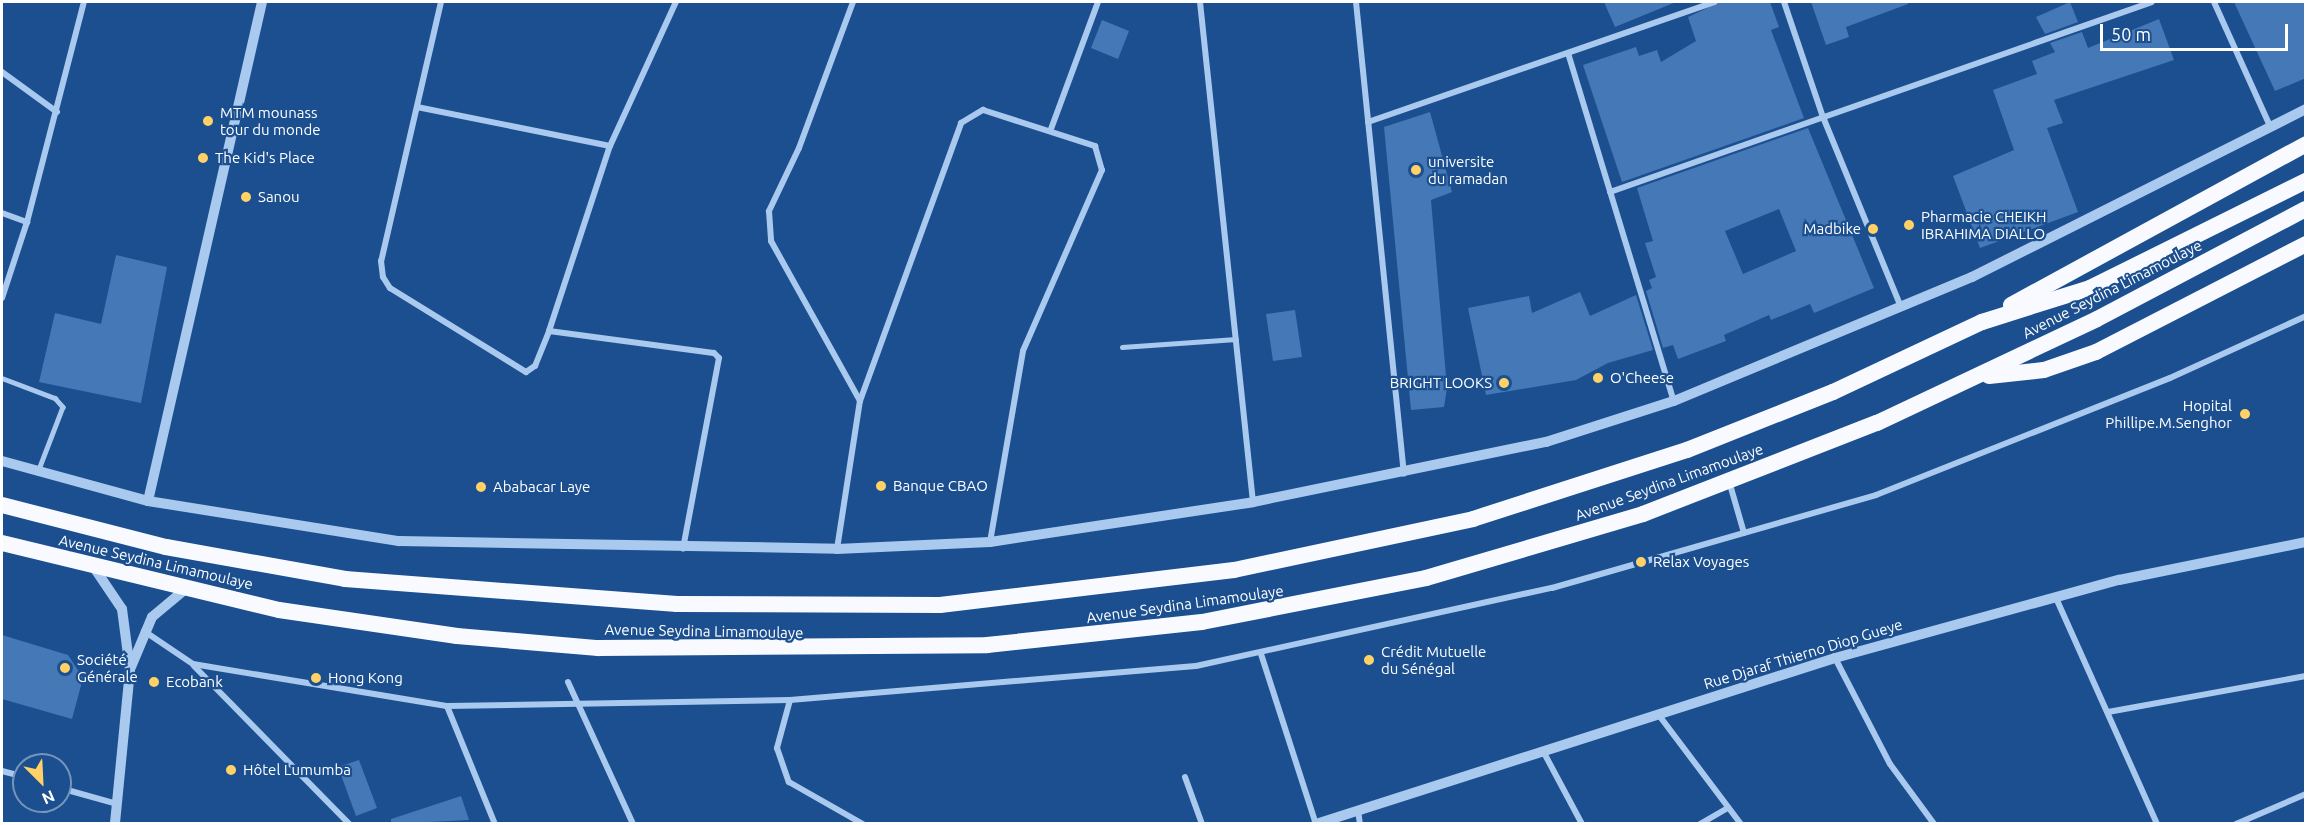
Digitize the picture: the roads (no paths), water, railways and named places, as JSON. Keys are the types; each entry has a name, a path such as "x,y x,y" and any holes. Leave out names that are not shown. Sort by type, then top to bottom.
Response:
{"highway":[{"path":"1982,322 2306,144"},
{"name":"Avenue Seydina Limamoulaye","path":"2,505 166,547 345,579 677,604 940,605 1234,570 1473,519 1687,450 1833,392 1982,322 2090,288 2306,181"},
{"name":"Avenue Seydina Limamoulaye","path":"2,543 95,568 190,585 279,610 356,623 598,648 987,645 1202,622 1309,604 1521,551 1729,482 1976,377 2306,209"},
{"path":"1976,377 2044,370 2096,352 2306,244"}],"street":[{"path":"2,298 27,222 84,2"},
{"path":"148,501 262,2"},
{"path":"441,2 381,261 383,277 390,288 520,371 535,366 549,331 610,146 676,2"},
{"path":"853,2 799,148 769,212 771,241 860,400"},
{"path":"1051,129 1098,2"},
{"path":"1200,2 1253,502"},
{"path":"1356,2 1404,474"},
{"path":"1368,122 1715,2"},
{"path":"1784,2 1824,117 1901,308"},
{"path":"1610,192 2152,2"},
{"path":"2214,2 2270,126"},
{"path":"1568,53 1674,401"},
{"path":"2,72 57,112"},
{"path":"417,107 610,146"},
{"path":"2,461 38,473 148,501 399,541 683,550 837,549 990,542 1253,502 1404,474 1546,442 1674,401 1901,308 2097,216 2306,109"},
{"path":"837,549 860,400 961,123 983,110 1051,129 1095,146 1102,170 1023,351 990,542"},
{"path":"2,213 27,222"},
{"path":"193,664 447,706 576,706 790,700 1144,673 1261,654 1551,588 1876,495 2170,378 2306,316"},
{"path":"549,331 718,356 683,550"},
{"path":"1729,482 1744,533"},
{"name":"Rue Djaraf Thierno Diop Gueye","path":"1316,824 1835,658 2056,598 2306,542"},
{"path":"95,568 122,609 130,670 115,824"},
{"path":"130,670 144,630 190,585"},
{"path":"2056,598 2157,824"},
{"path":"144,630 193,664 349,824"},
{"path":"1261,654 1316,824"},
{"path":"1835,658 1890,764 1934,824"},
{"path":"2108,712 2306,676"},
{"path":"568,682 576,706 633,824"},
{"path":"790,700 777,748 789,782 863,824"},
{"path":"447,706 495,824"},
{"path":"1658,714 1741,824"},
{"path":"1543,751 1582,824"},
{"path":"1185,777 1202,824"},
{"path":"72,791 117,804"},
{"path":"2236,824 2306,794"},
{"path":"1700,824 1728,808"},
{"path":"1358,810 1360,824"}],"lane":[{"path":"1122,346 1236,339"},
{"path":"2,378 55,398 63,407 38,473"}],"place":[{"name":"MTM mounass tour du monde","path":"208,121"},
{"name":"The Kid's Place","path":"203,158"},
{"name":"universite du ramadan","path":"1416,170"},
{"name":"Sanou","path":"246,197"},
{"name":"Pharmacie CHEIKH IBRAHIMA DIALLO","path":"1909,225"},
{"name":"Madbike","path":"1873,229"},
{"name":"O'Cheese","path":"1598,378"},
{"name":"BRIGHT LOOKS","path":"1504,383"},
{"name":"Hopital Phillipe.M.Senghor","path":"2245,414"},
{"name":"Banque CBAO","path":"881,486"},
{"name":"Ababacar Laye","path":"481,487"},
{"name":"Relax Voyages","path":"1641,562"},
{"name":"Crédit Mutuelle du Sénégal","path":"1369,660"},
{"name":"Société Générale","path":"65,668"},
{"name":"Hong Kong","path":"316,678"},
{"name":"Ecobank","path":"154,682"},
{"name":"Hôtel Lumumba","path":"231,770"}]}
